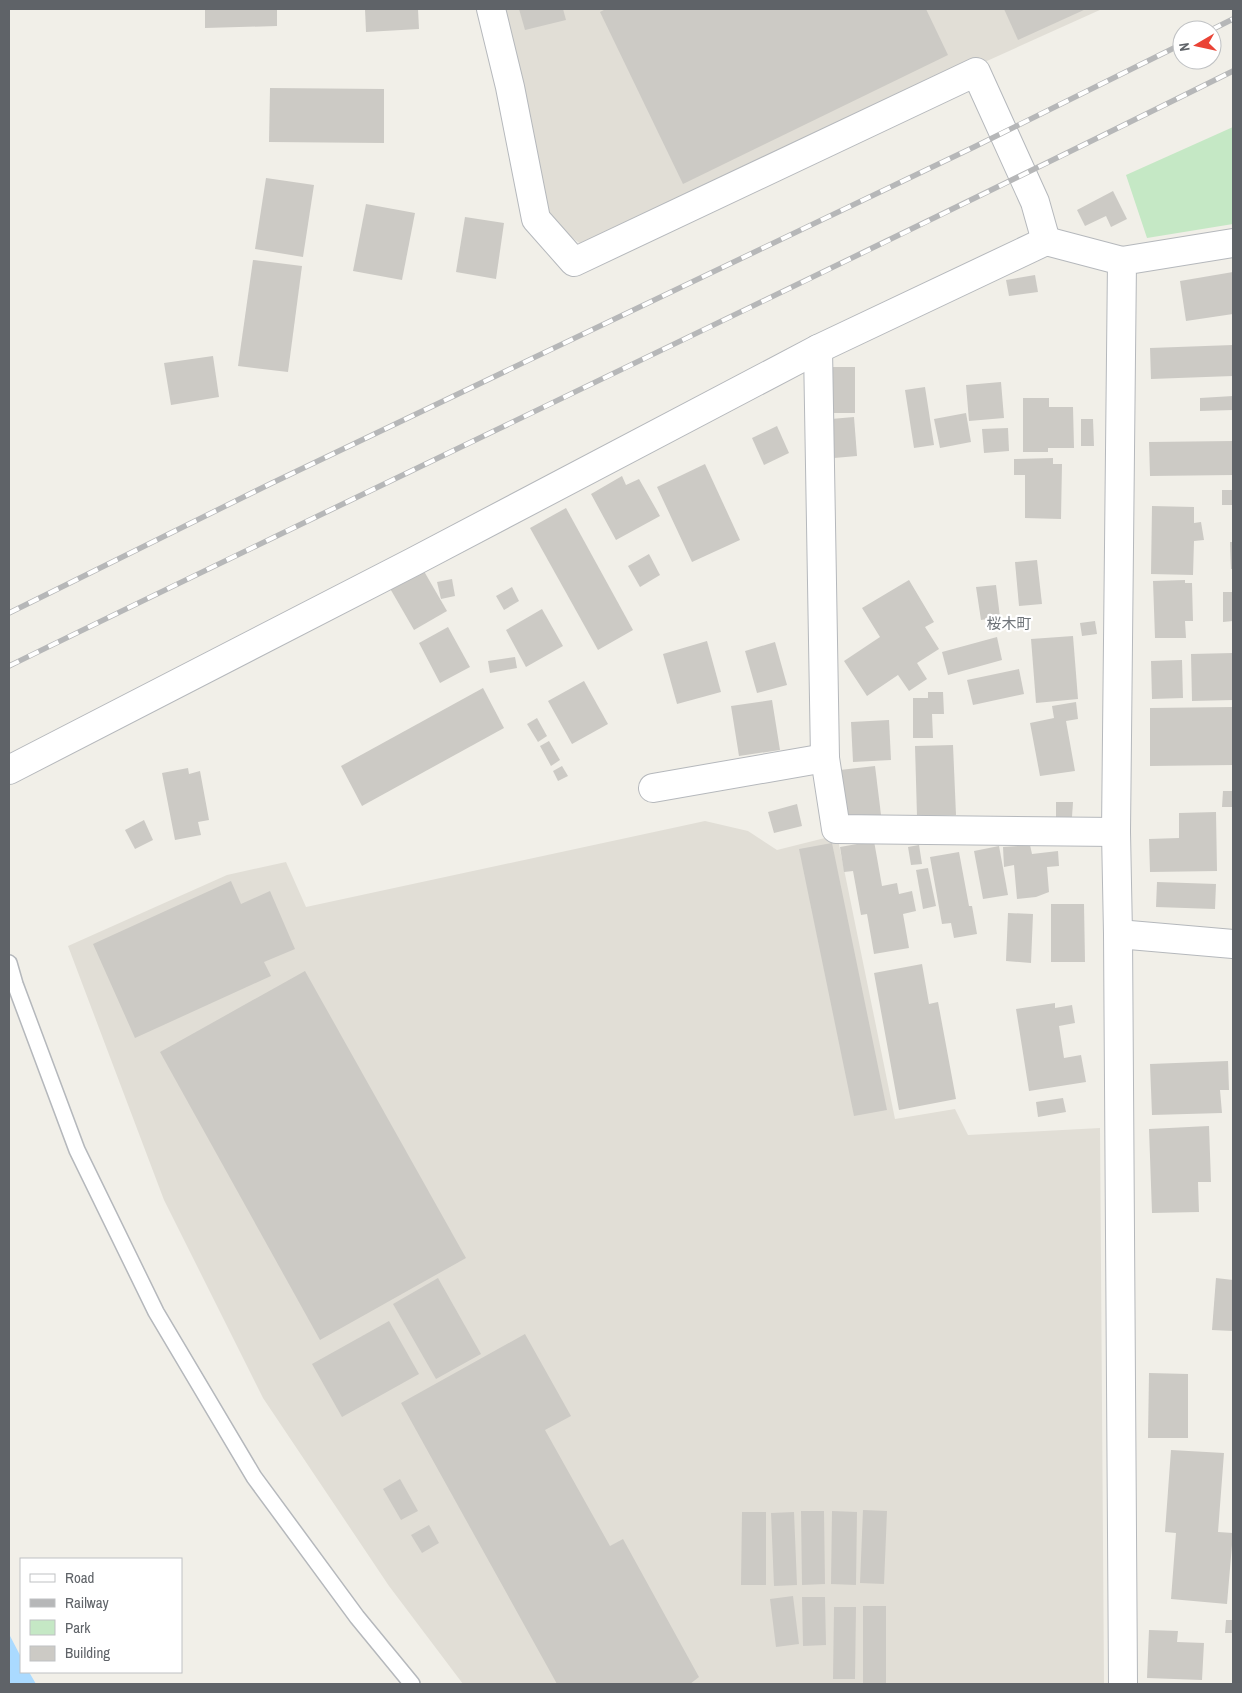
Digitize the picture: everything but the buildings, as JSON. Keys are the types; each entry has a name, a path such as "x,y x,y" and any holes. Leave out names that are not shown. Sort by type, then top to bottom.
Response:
{"street":[{"path":"491,9 510,87 536,219 574,262 976,72 1035,202 1046,241"},
{"path":"9,770 818,349 1046,241 1122,261 1233,243"},
{"path":"1122,261 1116,832 1124,1684"},
{"path":"818,349 825,758 836,828 1116,832"},
{"path":"654,788 825,758"},
{"path":"1118,934 1233,944"}],"lane":[{"path":"9,963 15,984 78,1150 156,1312 254,1476 357,1617 412,1684"}],"shaded area":[{"path":"498,9 1102,9 581,244 542,217"},
{"path":"705,821 748,831 777,850 837,835 895,1119 955,1109 968,1135 1100,1128 1104,1684 463,1684 389,1586 263,1398 164,1200 68,946 227,875 286,862 306,907"}],"green space":[{"path":"1233,127 1233,224 1147,238 1126,175"}],"water":[{"path":"9,1634 20,1655 20,1673 30,1673 36,1684 9,1684"}],"railway":[{"path":"1222,24 1233,19"},
{"path":"9,613 272,483 974,147 1172,49"},
{"path":"9,666 928,221 1233,71"}],"district":[{"name":"桜木町","path":"1009,623"}]}
